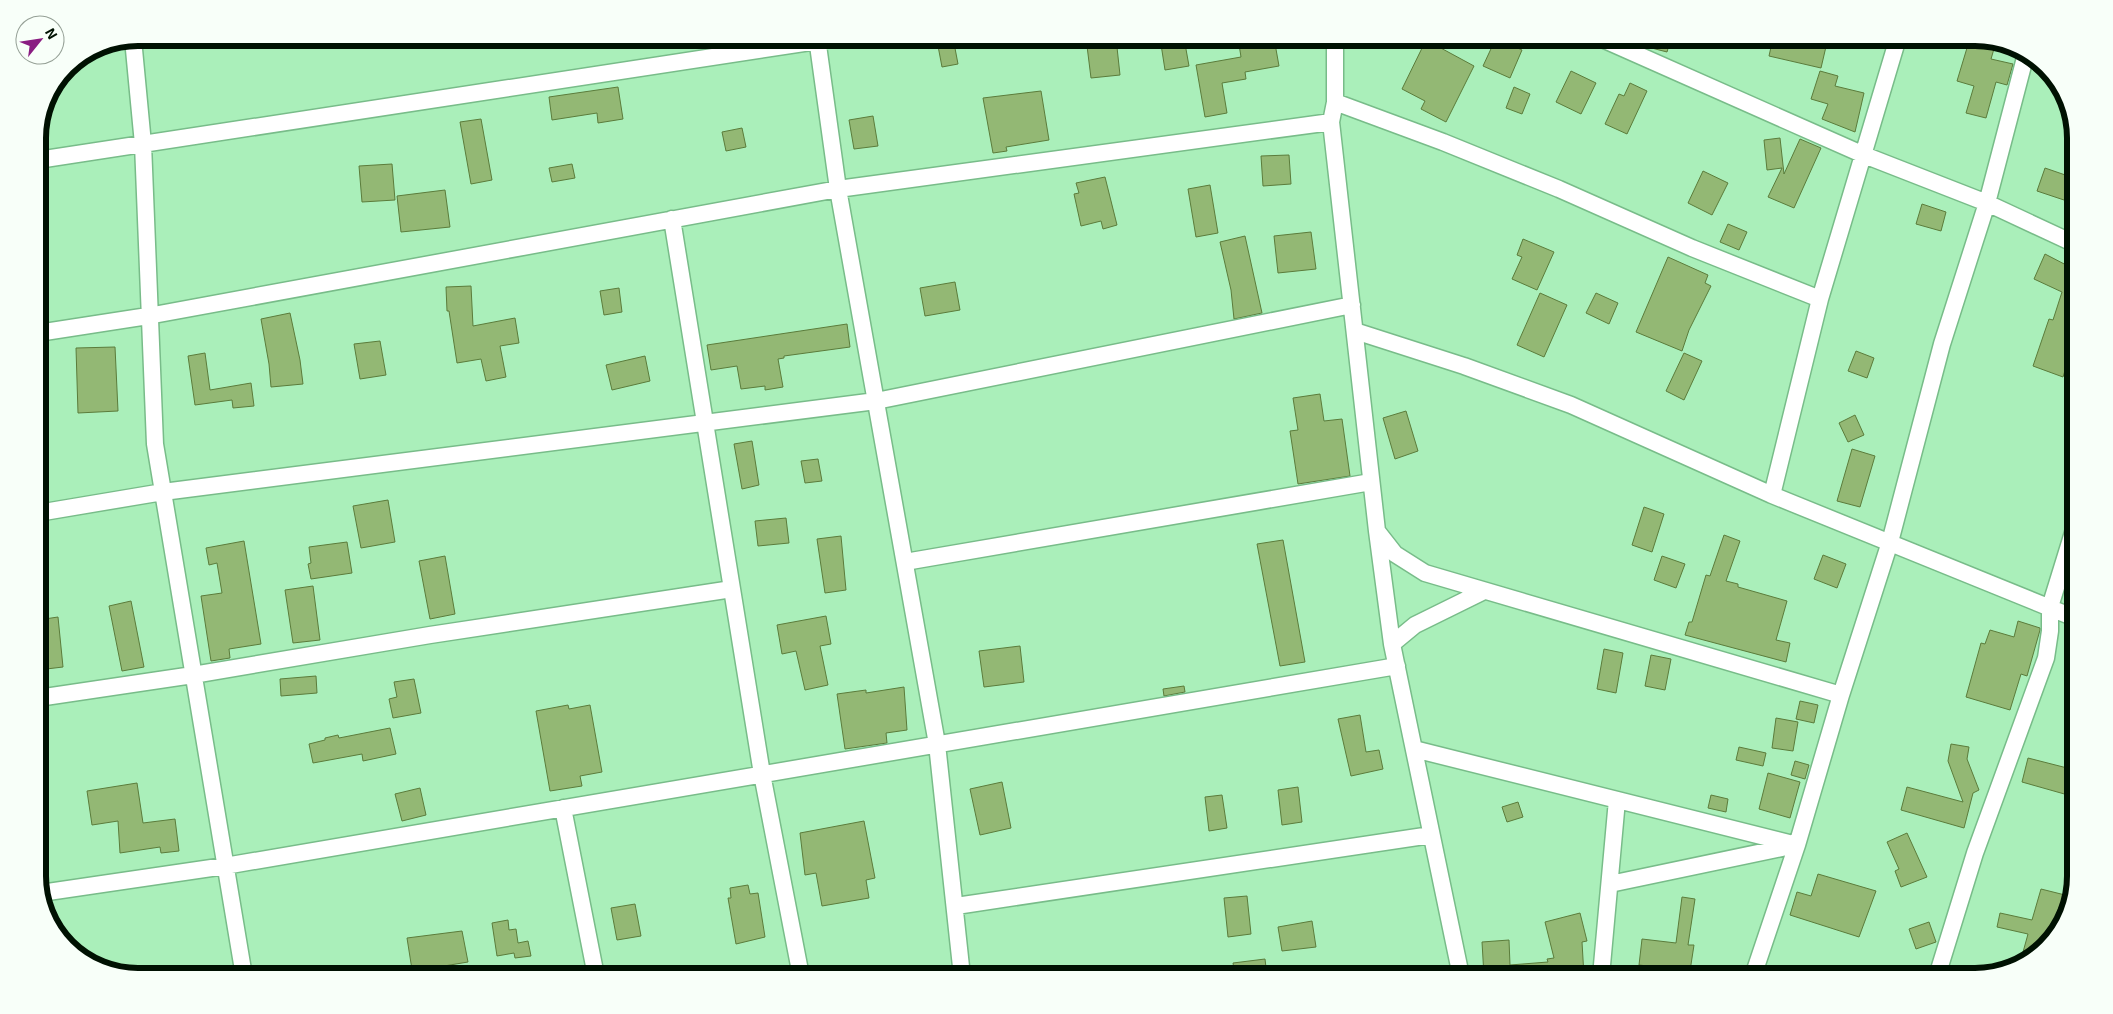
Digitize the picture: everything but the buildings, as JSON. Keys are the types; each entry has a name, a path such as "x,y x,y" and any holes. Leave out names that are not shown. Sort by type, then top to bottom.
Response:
{"street":[{"path":"134,46 143,144 148,316 155,444 243,968"},
{"path":"46,159 772,46"},
{"path":"818,46 838,189 937,744 961,968"},
{"path":"1335,46 1335,102 1331,122 1377,531 1392,644 1431,834 1456,968"},
{"path":"1618,46 1864,154 1987,202 2067,240"},
{"path":"1772,494 1820,299 1896,46"},
{"path":"1756,968 1797,845 1840,695 1890,542 1942,344 1987,202 2024,61"},
{"path":"1335,102 1452,145 1559,189 1692,248 1820,299"},
{"path":"46,332 148,316 838,189 1331,122"},
{"path":"672,220 762,774 799,968"},
{"path":"46,512 163,492 876,401 1352,305"},
{"path":"1355,331 1464,366 1571,406 1772,494 2067,614"},
{"path":"905,562 1371,482"},
{"path":"1377,531 1395,554 1425,573 1840,695"},
{"path":"1939,968 1975,852 2046,658 2050,631 2050,607 2067,552"},
{"path":"46,697 193,675 420,636 732,589"},
{"path":"1392,644 1415,626 1484,591"},
{"path":"48,892 225,866 1396,666"},
{"path":"1414,749 1797,845"},
{"path":"1602,968 1618,800"},
{"path":"562,808 591,968"},
{"path":"956,906 1431,834"},
{"path":"1610,884 1797,845"}]}
